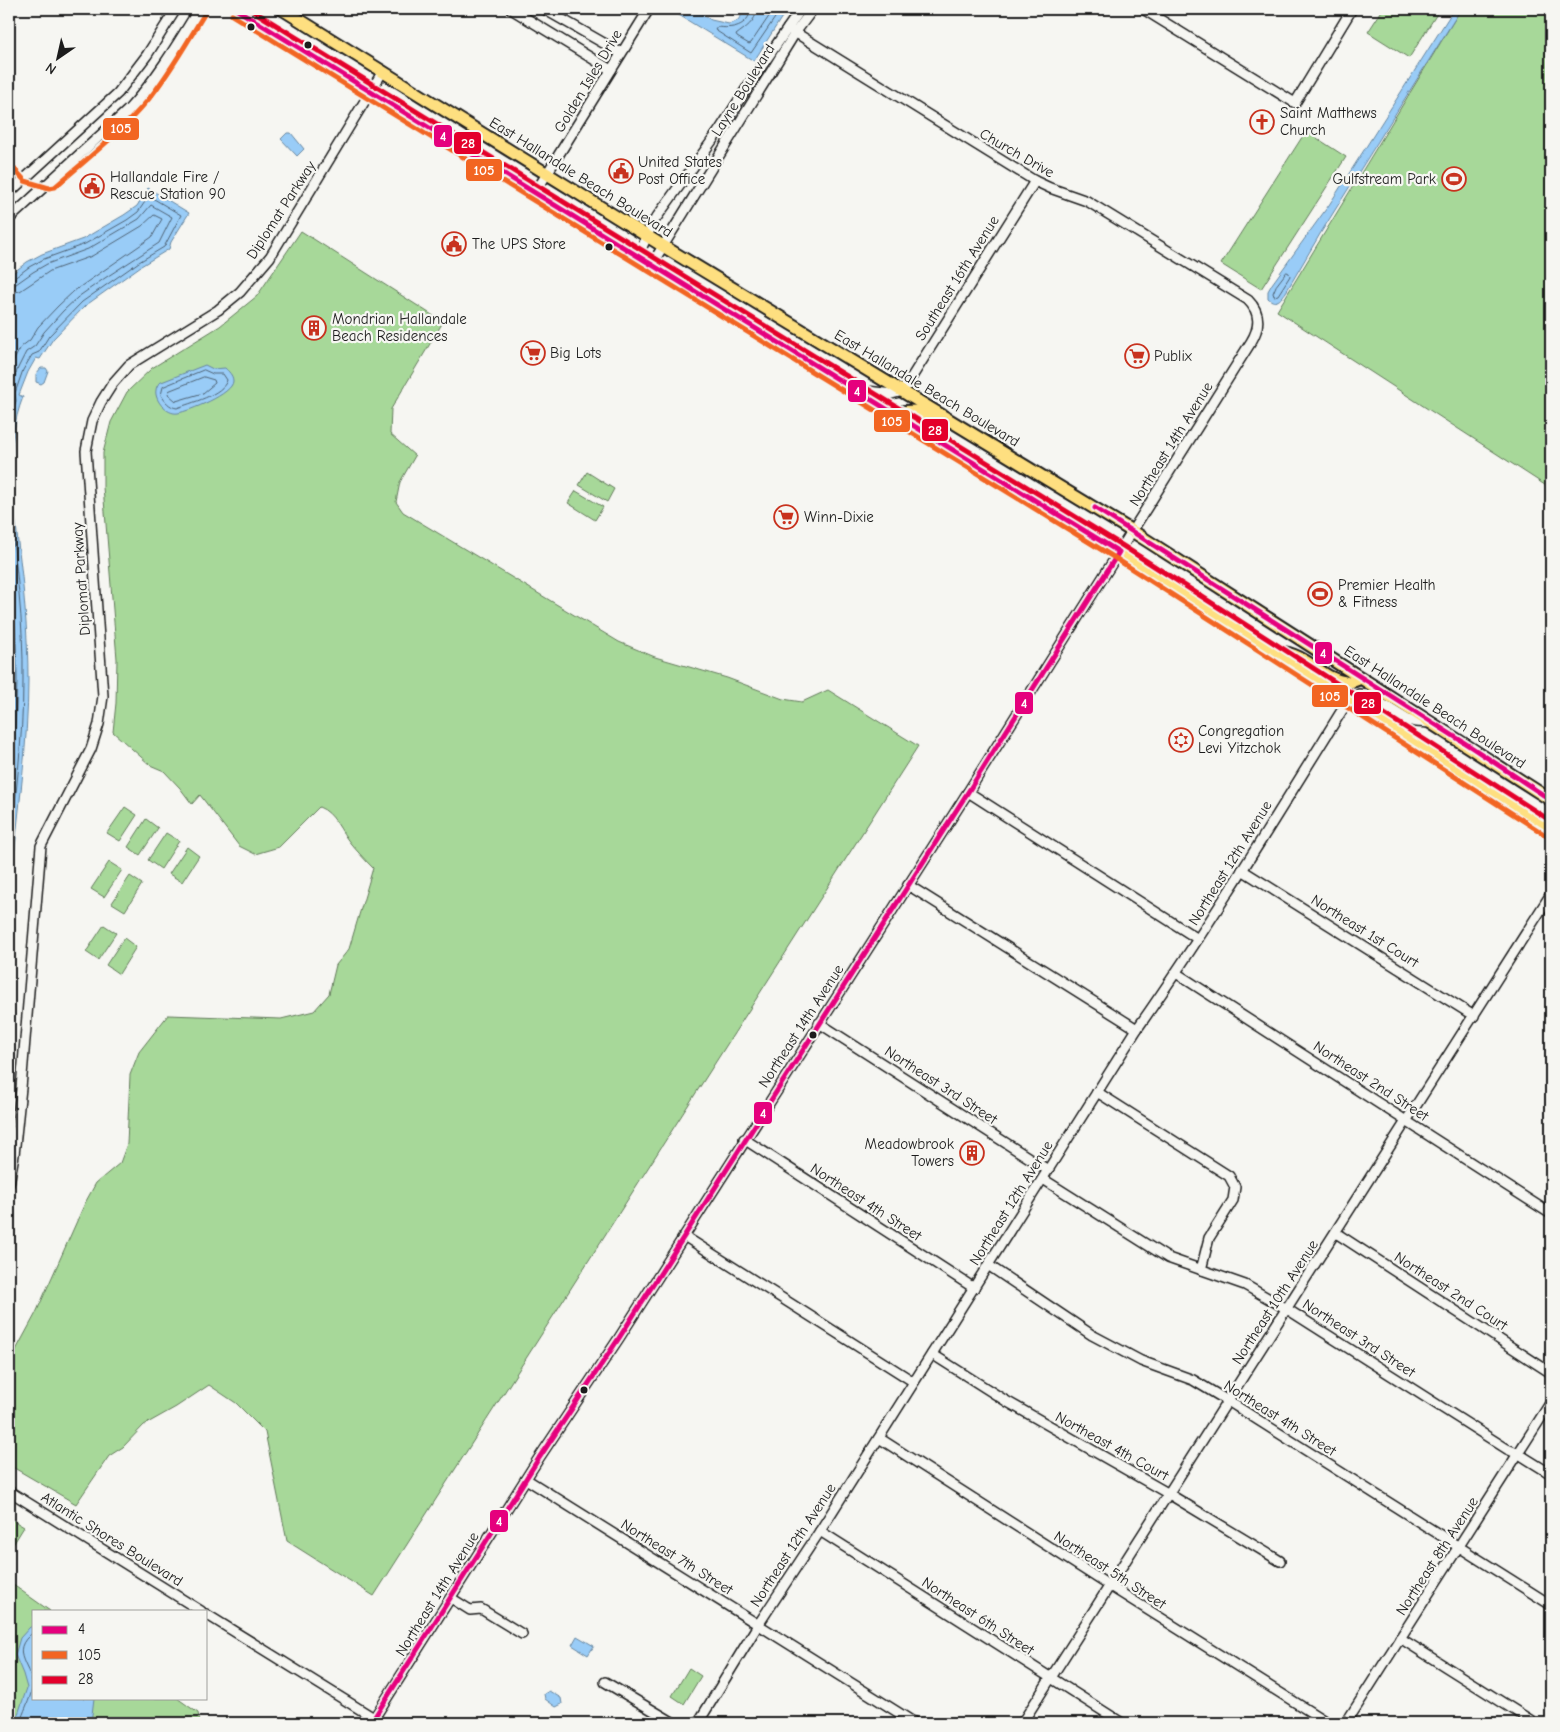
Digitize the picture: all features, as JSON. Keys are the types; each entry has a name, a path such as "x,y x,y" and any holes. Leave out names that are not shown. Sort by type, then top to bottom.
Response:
{"main road":[{"path":"236,9 1119,552 1551,830"},
{"name":"East Hallandale Beach Boulevard","path":"282,9 663,246 1132,531 1551,800"},
{"path":"892,412 916,411 950,419"},
{"path":"1275,652 1294,654 1329,676 1345,682 1361,678"}],"street":[{"path":"9,192 118,93 147,55 176,9"},
{"path":"9,219 121,117 141,96 160,72 198,9"},
{"path":"511,9 611,70"},
{"path":"544,9 621,53"},
{"name":"Golden Isles Drive","path":"535,193 649,9"},
{"name":"Layne Boulevard","path":"652,264 791,30 801,9"},
{"name":"Layne Boulevard","path":"638,256 654,222 714,139 748,86 791,30 813,9"},
{"path":"1143,9 1295,103 1352,9"},
{"name":"Church Drive","path":"791,30 1035,181 1087,201 1248,300 1257,311 1258,318 1256,334 1251,342"},
{"name":"Diplomat Parkway","path":"9,1184 21,1088 41,846 91,749 99,724 102,672 86,451 92,421 113,383 129,365 218,310 240,292 265,263 384,71"},
{"name":"Southeast 16th Avenue","path":"904,391 1035,181"},
{"name":"Northeast 14th Avenue","path":"376,1722 526,1479 968,792 1251,342"},
{"path":"855,389 881,394 904,391"},
{"path":"1349,699 1359,694 1368,695 1408,720 1435,724"},
{"name":"Northeast 12th Avenue","path":"698,1723 758,1625 820,1531 1137,1029 1198,939 1349,699"},
{"path":"968,792 1198,939"},
{"name":"Northeast 1st Court","path":"1242,870 1474,1016"},
{"path":"908,885 1137,1029"},
{"name":"Northeast 10th Avenue","path":"1022,1723 1408,1121 1551,894"},
{"name":"Northeast 2nd Street","path":"1176,973 1551,1214"},
{"name":"Northeast 3rd Street","path":"819,1023 1048,1170"},
{"path":"1097,1092 1229,1176 1235,1187 1233,1200 1209,1238 1201,1270"},
{"name":"Northeast 4th Street","path":"744,1139 974,1288"},
{"name":"Northeast 3rd Street","path":"1043,1179 1168,1258 1245,1285 1287,1308 1507,1449 1519,1454 1551,1474"},
{"name":"Northeast 2nd Court","path":"1336,1233 1551,1373"},
{"path":"684,1236 914,1382"},
{"name":"Northeast 4th Street","path":"988,1266 1092,1335 1141,1361 1193,1380 1228,1401 1551,1605"},
{"name":"Northeast 4th Court","path":"932,1354 1006,1401 1169,1494 1280,1561"},
{"name":"Northeast 8th Avenue","path":"1346,1723 1551,1402"},
{"name":"Northeast 5th Street","path":"879,1438 1328,1723"},
{"name":"Northeast 7th Street","path":"526,1479 915,1723"},
{"name":"Atlantic Shores Boulevard","path":"9,1491 199,1610"},
{"name":"Northeast 6th Street","path":"820,1531 1122,1723"},
{"path":"451,1598 470,1610 481,1610 522,1634"},
{"path":"208,1615 376,1722"},
{"path":"1400,1638 1535,1723"},
{"path":"605,1682 674,1723"}],"green space":[{"path":"1383,9 1440,9 1409,58 1368,32"},
{"name":"Gulfstream Park","path":"1461,9 1551,9 1551,489 1277,311"},
{"path":"1306,131 1346,157 1261,289 1221,264"},
{"path":"301,231 443,322 391,409 390,434 415,456 400,482 396,502 403,512 619,642 655,657 727,678 783,699 802,702 828,690 918,746 374,1596 287,1541 265,1432 236,1403 209,1385 144,1425 123,1447 109,1456 76,1504 9,1465 9,1363 36,1313 85,1203 96,1183 120,1163 127,1144 130,1075 139,1052 168,1015 281,1019 314,1011 329,994 336,965 349,949 373,868 351,844 329,813 319,807 279,847 255,854 239,846 200,795 192,804 164,771 150,765 113,732 117,659 103,487 103,453 111,422 127,392 152,368 220,326 257,296"},
{"path":"587,472 614,489 607,502 579,485"},
{"path":"576,491 603,507 595,520 568,503"},
{"path":"125,807 137,815 120,841 107,833"},
{"path":"146,819 158,828 140,855 128,847"},
{"path":"166,833 179,841 161,869 148,860"},
{"path":"187,847 199,856 182,882 169,874"},
{"path":"109,862 122,870 104,897 91,889"},
{"path":"130,876 142,884 125,911 112,903"},
{"path":"104,925 116,933 98,960 86,952"},
{"path":"124,938 136,947 119,974 106,965"},
{"path":"9,1518 24,1527 9,1551"},
{"path":"9,1582 49,1610 32,1610 32,1700 180,1700 198,1713 200,1723 9,1723"},
{"path":"689,1668 701,1676 684,1704 672,1696"}],"water":[{"path":"669,9 694,9 711,20 729,24 737,21 747,9 787,9 754,61"},
{"path":"1454,9 1461,9 1320,234 1286,292 1278,301 1271,300 1268,298 1268,291 1272,284 1329,205"},
{"path":"287,133 291,133 304,149 297,156 281,139"},
{"path":"148,188 189,213 171,242 169,249 141,266 85,306 53,339 40,359 36,358 19,395 23,397 13,433 12,470 25,612 28,705 9,895 9,276 27,262 42,254 83,239 124,215 137,206"},
{"path":"205,365 213,369 225,368 232,377 231,386 210,401 184,412 170,412 162,406 156,394 156,388 159,383"},
{"path":"41,368 46,368 48,371 44,382 41,384 36,382 36,374"},
{"path":"32,1627 32,1700 94,1700 91,1723 15,1723 27,1688 15,1655 20,1638"},
{"path":"577,1636 594,1646 588,1655 572,1645"},
{"path":"549,1691 561,1698 562,1704 556,1707 545,1699 544,1694"}],"transit line":[{"name":"4","path":"236,9 1119,552 968,792 374,1718 382,1723"},
{"name":"28","path":"250,9 1123,546 1551,821"},
{"name":"105","path":"9,163 25,181 49,188 55,187 138,112 171,68 205,13"},
{"name":"105","path":"232,15 1115,558 1547,836"},
{"name":"4","path":"1095,508 1551,800"}],"place":[{"name":"Saint Matthews Church","path":"1262,122"},
{"name":"United States Post Office","path":"621,171"},
{"name":"Gulfstream Park","path":"1454,179"},
{"name":"Hallandale Fire / Rescue Station 90","path":"92,186"},
{"name":"The UPS Store","path":"454,244"},
{"name":"Mondrian Hallandale Beach Residences","path":"314,328"},
{"name":"Big Lots","path":"533,353"},
{"name":"Publix","path":"1137,356"},
{"name":"Winn-Dixie","path":"786,517"},
{"name":"Premier Health & Fitness","path":"1320,594"},
{"name":"Congregation Levi Yitzchok","path":"1181,740"},
{"name":"Meadowbrook Towers","path":"972,1153"}]}
